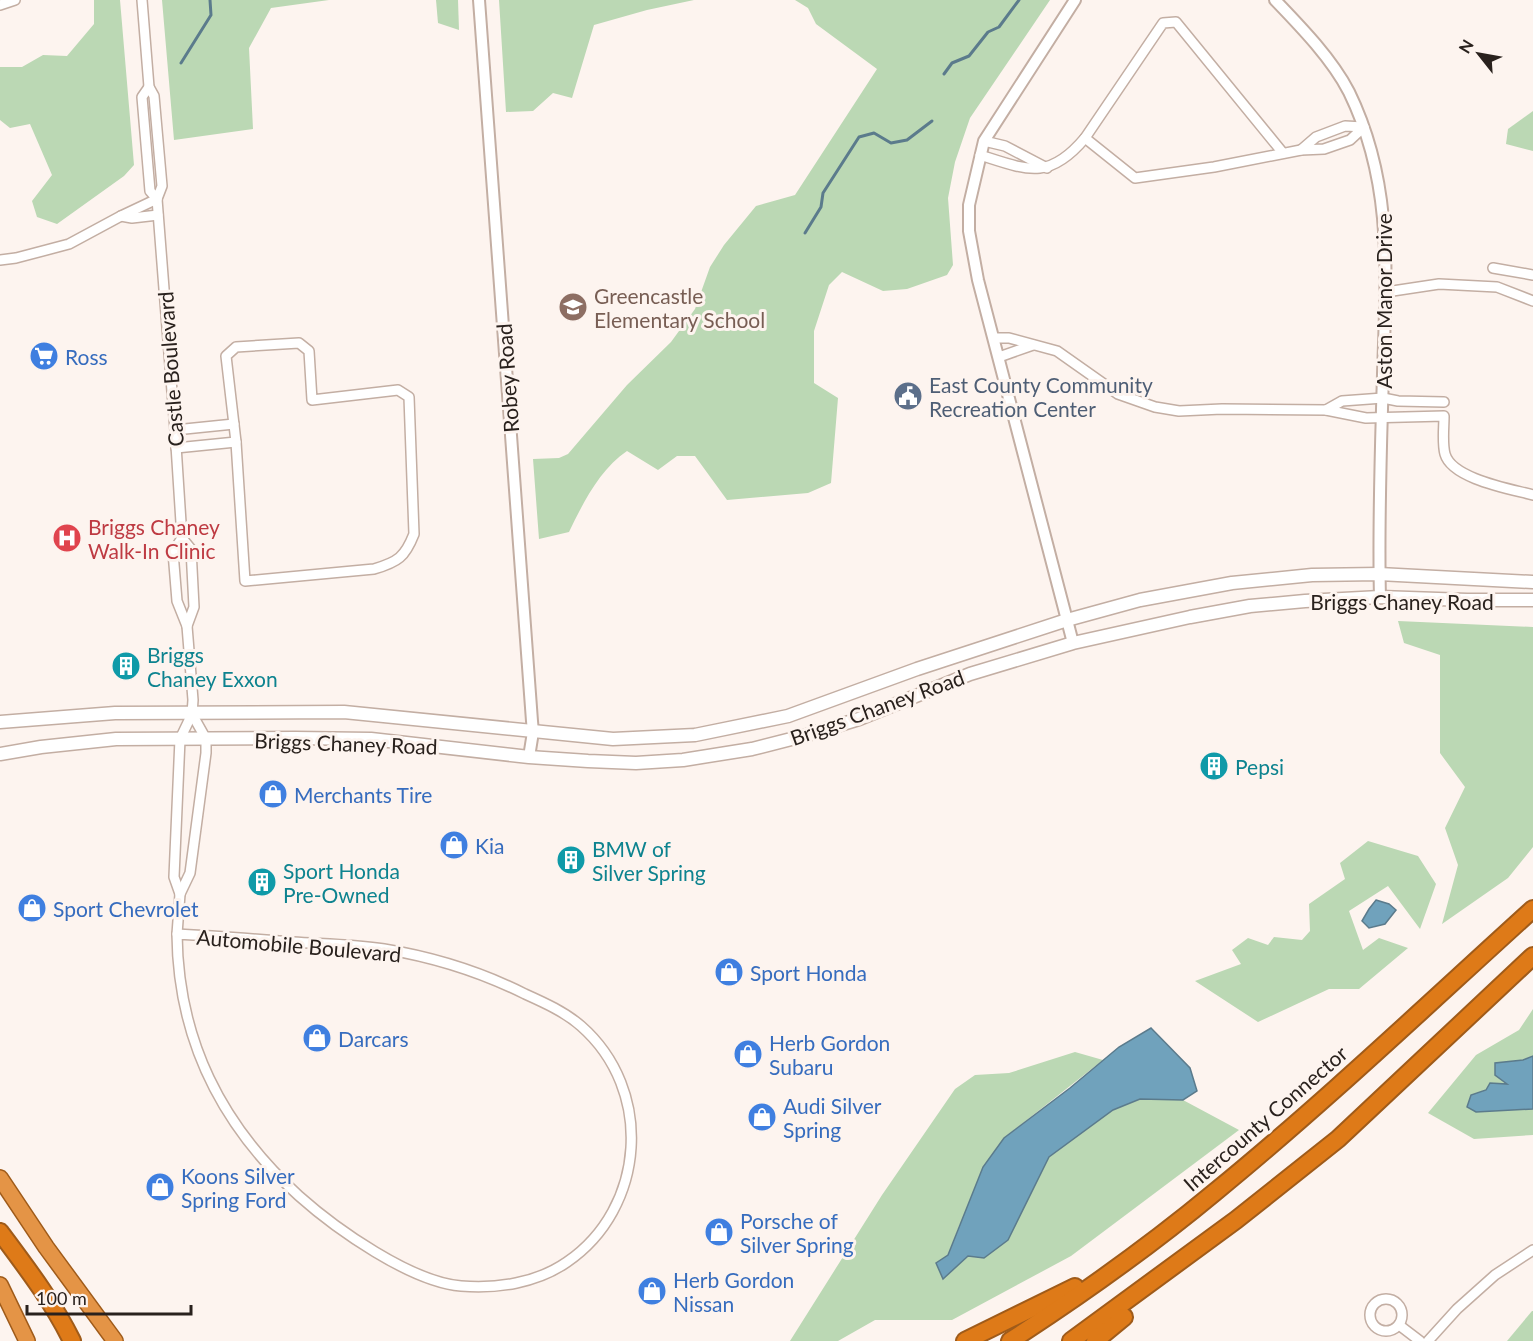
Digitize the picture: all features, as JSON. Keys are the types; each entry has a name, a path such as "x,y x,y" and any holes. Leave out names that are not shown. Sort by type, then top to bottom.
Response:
{"highway":[{"name":"Intercounty Connector","path":"1010,1341 1114,1270 1215,1193 1311,1110 1533,909"},
{"path":"1095,1341 1236,1220 1338,1139 1533,956"},
{"path":"0,1178 46,1247 115,1341"},
{"path":"1071,1341 1236,1220"},
{"path":"0,1232 38,1283 72,1341"},
{"path":"965,1341 1114,1270"},
{"path":"0,1285 27,1341"},
{"path":"63,1323 80,1341"}],"main road":[{"name":"Briggs Chaney Road","path":"0,722 115,713 344,712 614,739 694,735 788,716 917,669 1067,620 1140,600 1232,583 1312,575 1379,574 1533,582"},
{"name":"Briggs Chaney Road","path":"0,754 116,739 371,739 529,757 636,763 683,759 752,749 807,735 859,719 969,674 1073,643 1150,624 1250,606 1380,597 1533,600"}],"street":[{"path":"0,5 15,0"},
{"name":"Castle Boulevard","path":"142,0 149,87 154,96 162,186 157,199 182,538 191,549 194,607 187,626"},
{"name":"Robey Road","path":"479,0 533,732 529,757"},
{"path":"1073,643 978,280 969,231 969,205 984,141 1075,0"},
{"name":"Aston Manor Drive","path":"1275,0 1313,40 1348,90 1364,127 1382,196 1386,292 1380,597"},
{"path":"980,156 1024,168 1047,168 1059,163 1085,138 1163,23 1176,22 1283,153"},
{"path":"1301,150 1316,137 1345,126 1364,127"},
{"path":"1085,138 1135,178 1214,167 1301,150 1324,149 1350,140 1364,127"},
{"path":"984,141 1005,146 1047,168"},
{"path":"0,260 69,244 157,199"},
{"path":"121,216 132,218 158,214"},
{"path":"1493,268 1533,275"},
{"path":"1386,292 1439,284 1497,287 1533,301"},
{"path":"994,338 1009,338 1057,351 1118,394 1155,407 1179,411 1326,410 1366,418 1444,416 1445,455 1454,468 1467,476 1533,495"},
{"path":"299,343 309,351 312,400 398,390 409,397 414,534 407,551 394,563 374,569 245,581 236,442 226,356 236,347 299,343"},
{"path":"999,357 1033,345"},
{"path":"1326,410 1342,401 1383,398 1398,401 1444,402"},
{"path":"175,430 234,424"},
{"path":"176,448 236,442"},
{"name":"Castle Boulevard","path":"182,538 173,552 177,601 187,626 192,714"},
{"path":"192,714 206,739"},
{"name":"Automobile Boulevard","path":"180,894 174,877 180,739 192,714"},
{"name":"Automobile Boulevard","path":"177,934 382,949 444,962 495,979 556,1009 580,1026 611,1061 632,1120 630,1169 621,1197 608,1219 585,1247 564,1265 540,1276 506,1286 459,1286 401,1267 358,1241 309,1205 258,1155 226,1112 202,1063 184,1006 177,934 180,894 190,873 206,758 206,739"},
{"path":"1428,1341 1457,1309 1495,1275 1533,1250"},
{"path":"1399,1325 1420,1341"}],"green space":[{"path":"94,0 120,0 134,165 124,176 57,224 37,217 32,201 52,175 30,124 10,128 0,120 0,67 22,67 43,55 67,56 94,24"},
{"path":"162,0 329,0 271,8 249,48 253,129 174,140"},
{"path":"436,0 458,0 459,30 438,23"},
{"path":"499,0 694,0 594,25 572,98 553,93 533,111 506,112"},
{"path":"795,0 1050,0 970,118 955,162 948,198 953,265 947,275 907,289 883,291 842,272 829,285 814,331 814,383 838,398 831,483 808,493 727,500 695,456 677,456 658,470 627,451 617,458 600,477 586,498 569,532 539,539 533,459 559,458 568,454 627,385 671,342 695,309 710,267 724,245 756,206 795,195 877,69 816,24 808,8"},
{"path":"1533,111 1533,151 1506,144 1508,129"},
{"path":"1398,621 1533,627 1533,847 1508,878 1442,924 1458,865 1445,828 1465,787 1440,753 1440,655 1404,643"},
{"path":"1368,841 1418,856 1436,884 1420,929 1388,886 1349,911 1363,950 1379,938 1408,948 1359,989 1329,989 1258,1022 1195,981 1241,964 1232,950 1248,938 1268,945 1274,937 1302,940 1310,931 1309,904 1345,879 1340,863"},
{"path":"1533,1009 1533,1056 1523,1060 1495,1064 1509,1084 1476,1112 1533,1109 1533,1135 1474,1139 1428,1113 1476,1055 1519,1030"},
{"path":"1075,1052 1103,1060 1004,1138 959,1226 948,1255 968,1256 1008,1240 1049,1157 1113,1110 1140,1099 1183,1100 1239,1130 1071,1256 952,1320 875,1320 838,1341 790,1341 882,1195 955,1089 975,1075 1009,1073"},
{"path":"1532,1311 1533,1341 1507,1341"}],"water":[{"path":"1376,900 1389,904 1396,910 1385,924 1369,928 1362,921"},
{"path":"1151,1028 1190,1068 1197,1091 1183,1100 1140,1099 1113,1110 1049,1157 1008,1240 984,1258 968,1256 943,1279 936,1263 948,1255 983,1167 1004,1138 1119,1047"},
{"path":"1533,1056 1533,1109 1476,1112 1467,1107 1471,1095 1486,1090 1490,1083 1507,1084 1495,1075 1495,1063 1523,1060"}],"waterway":[{"path":"181,63 211,15 210,0"},
{"path":"944,74 952,63 969,56 988,32 999,27 1019,0"},
{"path":"805,233 821,207 823,193 859,137 874,133 891,143 907,140 932,121"}],"place":[{"name":"Greencastle Elementary School","path":"573,307"},
{"name":"Ross","path":"44,356"},
{"name":"East County Community Recreation Center","path":"908,396"},
{"name":"Briggs Chaney Walk-In Clinic","path":"67,538"},
{"name":"Briggs Chaney Exxon","path":"126,666"},
{"name":"Pepsi","path":"1214,766"},
{"name":"Merchants Tire","path":"273,794"},
{"name":"Kia","path":"454,845"},
{"name":"BMW of Silver Spring","path":"571,860"},
{"name":"Sport Honda Pre-Owned","path":"262,882"},
{"name":"Sport Chevrolet","path":"32,908"},
{"name":"Sport Honda","path":"729,972"},
{"name":"Darcars","path":"317,1038"},
{"name":"Herb Gordon Subaru","path":"748,1054"},
{"name":"Audi Silver Spring","path":"762,1117"},
{"name":"Koons Silver Spring Ford","path":"160,1187"},
{"name":"Porsche of Silver Spring","path":"719,1232"},
{"name":"Herb Gordon Nissan","path":"652,1291"}]}
